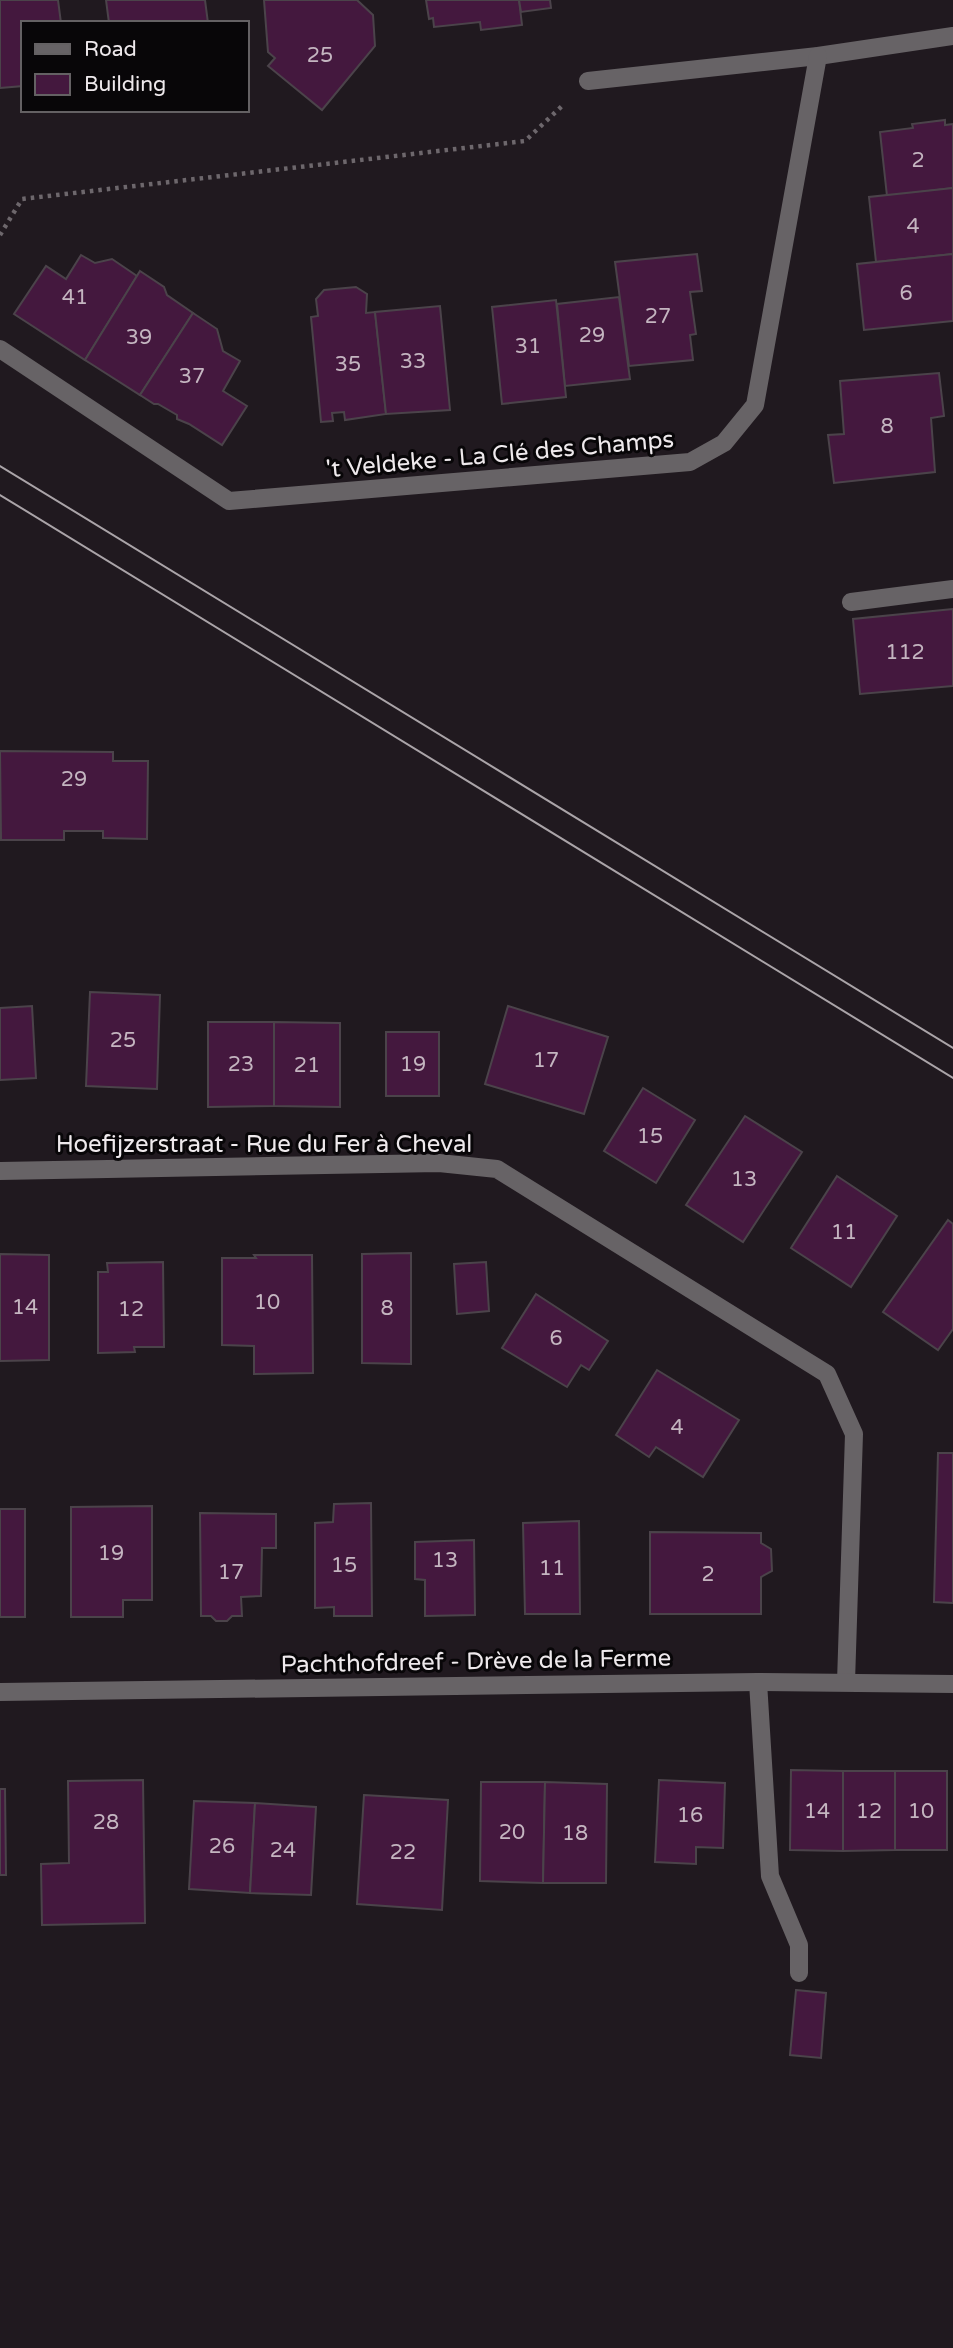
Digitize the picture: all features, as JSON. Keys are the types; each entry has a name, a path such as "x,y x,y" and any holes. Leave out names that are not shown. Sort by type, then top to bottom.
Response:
{"street":[{"path":"587,81 818,56 953,36"},
{"name":"'t Veldeke - La Clé des Champs","path":"0,349 229,501 690,463 724,443 755,405 818,56"},
{"path":"851,602 953,589"},
{"name":"Hoefijzerstraat - Rue du Fer à Cheval","path":"0,1171 439,1163 497,1169 509,1176 827,1374 854,1434 846,1682"},
{"path":"758,1682 770,1876 799,1945 799,1973"},
{"name":"Pachthofdreef - Drève de la Ferme","path":"0,1692 758,1682 953,1684"}],"path":[{"path":"0,235 22,200 525,141 587,81"}],"building":[{"path":"0,0 58,0 61,21 21,21 21,86 0,88"},
{"path":"106,0 205,0 208,21 109,21"},
{"path":"264,0 357,0 373,15 375,46 322,110 268,66 275,58 268,52"},
{"path":"426,0 519,0 522,25 481,30 480,22 434,27 433,18 429,19"},
{"path":"519,0 550,0 551,8 521,12"},
{"path":"945,120 945,125 953,124 953,188 887,196 880,132"},
{"path":"953,188 953,254 876,262 869,197"},
{"path":"697,254 702,291 690,292 696,334 690,335 693,360 629,366 615,262"},
{"path":"953,254 953,321 864,330 857,264"},
{"path":"81,255 95,263 112,259 137,276 85,360 14,314 46,266 66,279"},
{"path":"140,271 164,287 167,295 193,313 140,395 85,360"},
{"path":"356,287 367,294 366,313 375,312 386,414 345,420 344,412 332,413 333,421 321,422 311,317 318,316 316,299 324,290"},
{"path":"619,297 630,379 565,386 557,304"},
{"path":"556,300 566,397 502,404 492,307"},
{"path":"440,306 450,410 386,414 375,312"},
{"path":"193,313 217,329 223,351 240,361 223,391 247,406 222,445 177,419 177,415 140,395"},
{"path":"939,373 944,416 931,418 935,472 834,483 828,435 844,434 840,381"},
{"path":"953,609 953,686 860,694 853,619"},
{"path":"0,751 113,752 113,761 148,761 147,839 103,838 103,831 64,831 64,840 1,840"},
{"path":"90,992 160,995 157,1089 86,1086"},
{"path":"32,1006 36,1078 0,1080 0,1008"},
{"path":"508,1006 608,1037 584,1114 485,1084"},
{"path":"208,1022 274,1022 274,1106 208,1107"},
{"path":"274,1022 340,1023 340,1107 274,1106"},
{"path":"386,1032 439,1032 439,1096 386,1096"},
{"path":"643,1088 695,1120 656,1183 604,1151"},
{"path":"745,1116 802,1152 743,1242 686,1205"},
{"path":"837,1176 897,1216 851,1287 791,1248"},
{"path":"948,1220 953,1224 953,1329 938,1350 883,1312"},
{"path":"411,1253 411,1364 362,1363 362,1254"},
{"path":"0,1254 49,1255 49,1360 0,1361"},
{"path":"254,1255 312,1255 313,1373 254,1374 254,1346 222,1345 222,1258 256,1258"},
{"path":"163,1262 164,1347 134,1347 135,1352 98,1353 98,1272 108,1272 107,1263"},
{"path":"486,1262 489,1311 457,1314 454,1264"},
{"path":"536,1294 608,1341 589,1370 581,1365 567,1387 502,1348"},
{"path":"657,1370 739,1420 703,1477 656,1447 649,1457 616,1435"},
{"path":"938,1453 953,1453 953,1603 934,1602"},
{"path":"371,1503 372,1616 334,1616 334,1607 315,1608 315,1523 333,1522 334,1504"},
{"path":"152,1506 152,1600 123,1600 123,1617 71,1617 71,1507"},
{"path":"0,1509 25,1509 25,1617 0,1617"},
{"path":"200,1513 276,1514 276,1548 262,1548 261,1596 241,1597 242,1616 232,1616 227,1621 201,1616"},
{"path":"579,1521 580,1614 525,1614 523,1523"},
{"path":"650,1532 761,1533 761,1543 771,1549 772,1571 761,1577 761,1614 650,1614"},
{"path":"474,1540 475,1615 425,1616 425,1580 415,1579 415,1542"},
{"path":"791,1770 843,1771 843,1851 790,1850"},
{"path":"843,1771 895,1771 895,1850 843,1851"},
{"path":"895,1771 947,1771 947,1850 895,1850"},
{"path":"143,1780 145,1923 42,1925 41,1864 69,1863 68,1781"},
{"path":"659,1780 725,1783 723,1848 696,1847 696,1864 655,1862"},
{"path":"481,1782 545,1782 543,1883 480,1881"},
{"path":"545,1782 607,1784 606,1883 543,1883"},
{"path":"0,1789 5,1789 6,1875 0,1875"},
{"path":"364,1795 448,1800 442,1910 357,1904"},
{"path":"194,1801 255,1803 250,1893 189,1889"},
{"path":"255,1803 316,1807 311,1895 250,1893"},
{"path":"796,1990 826,1993 821,2058 790,2055"}],"tram line":[{"path":"0,466 953,1048"},
{"path":"0,495 953,1078"}]}
